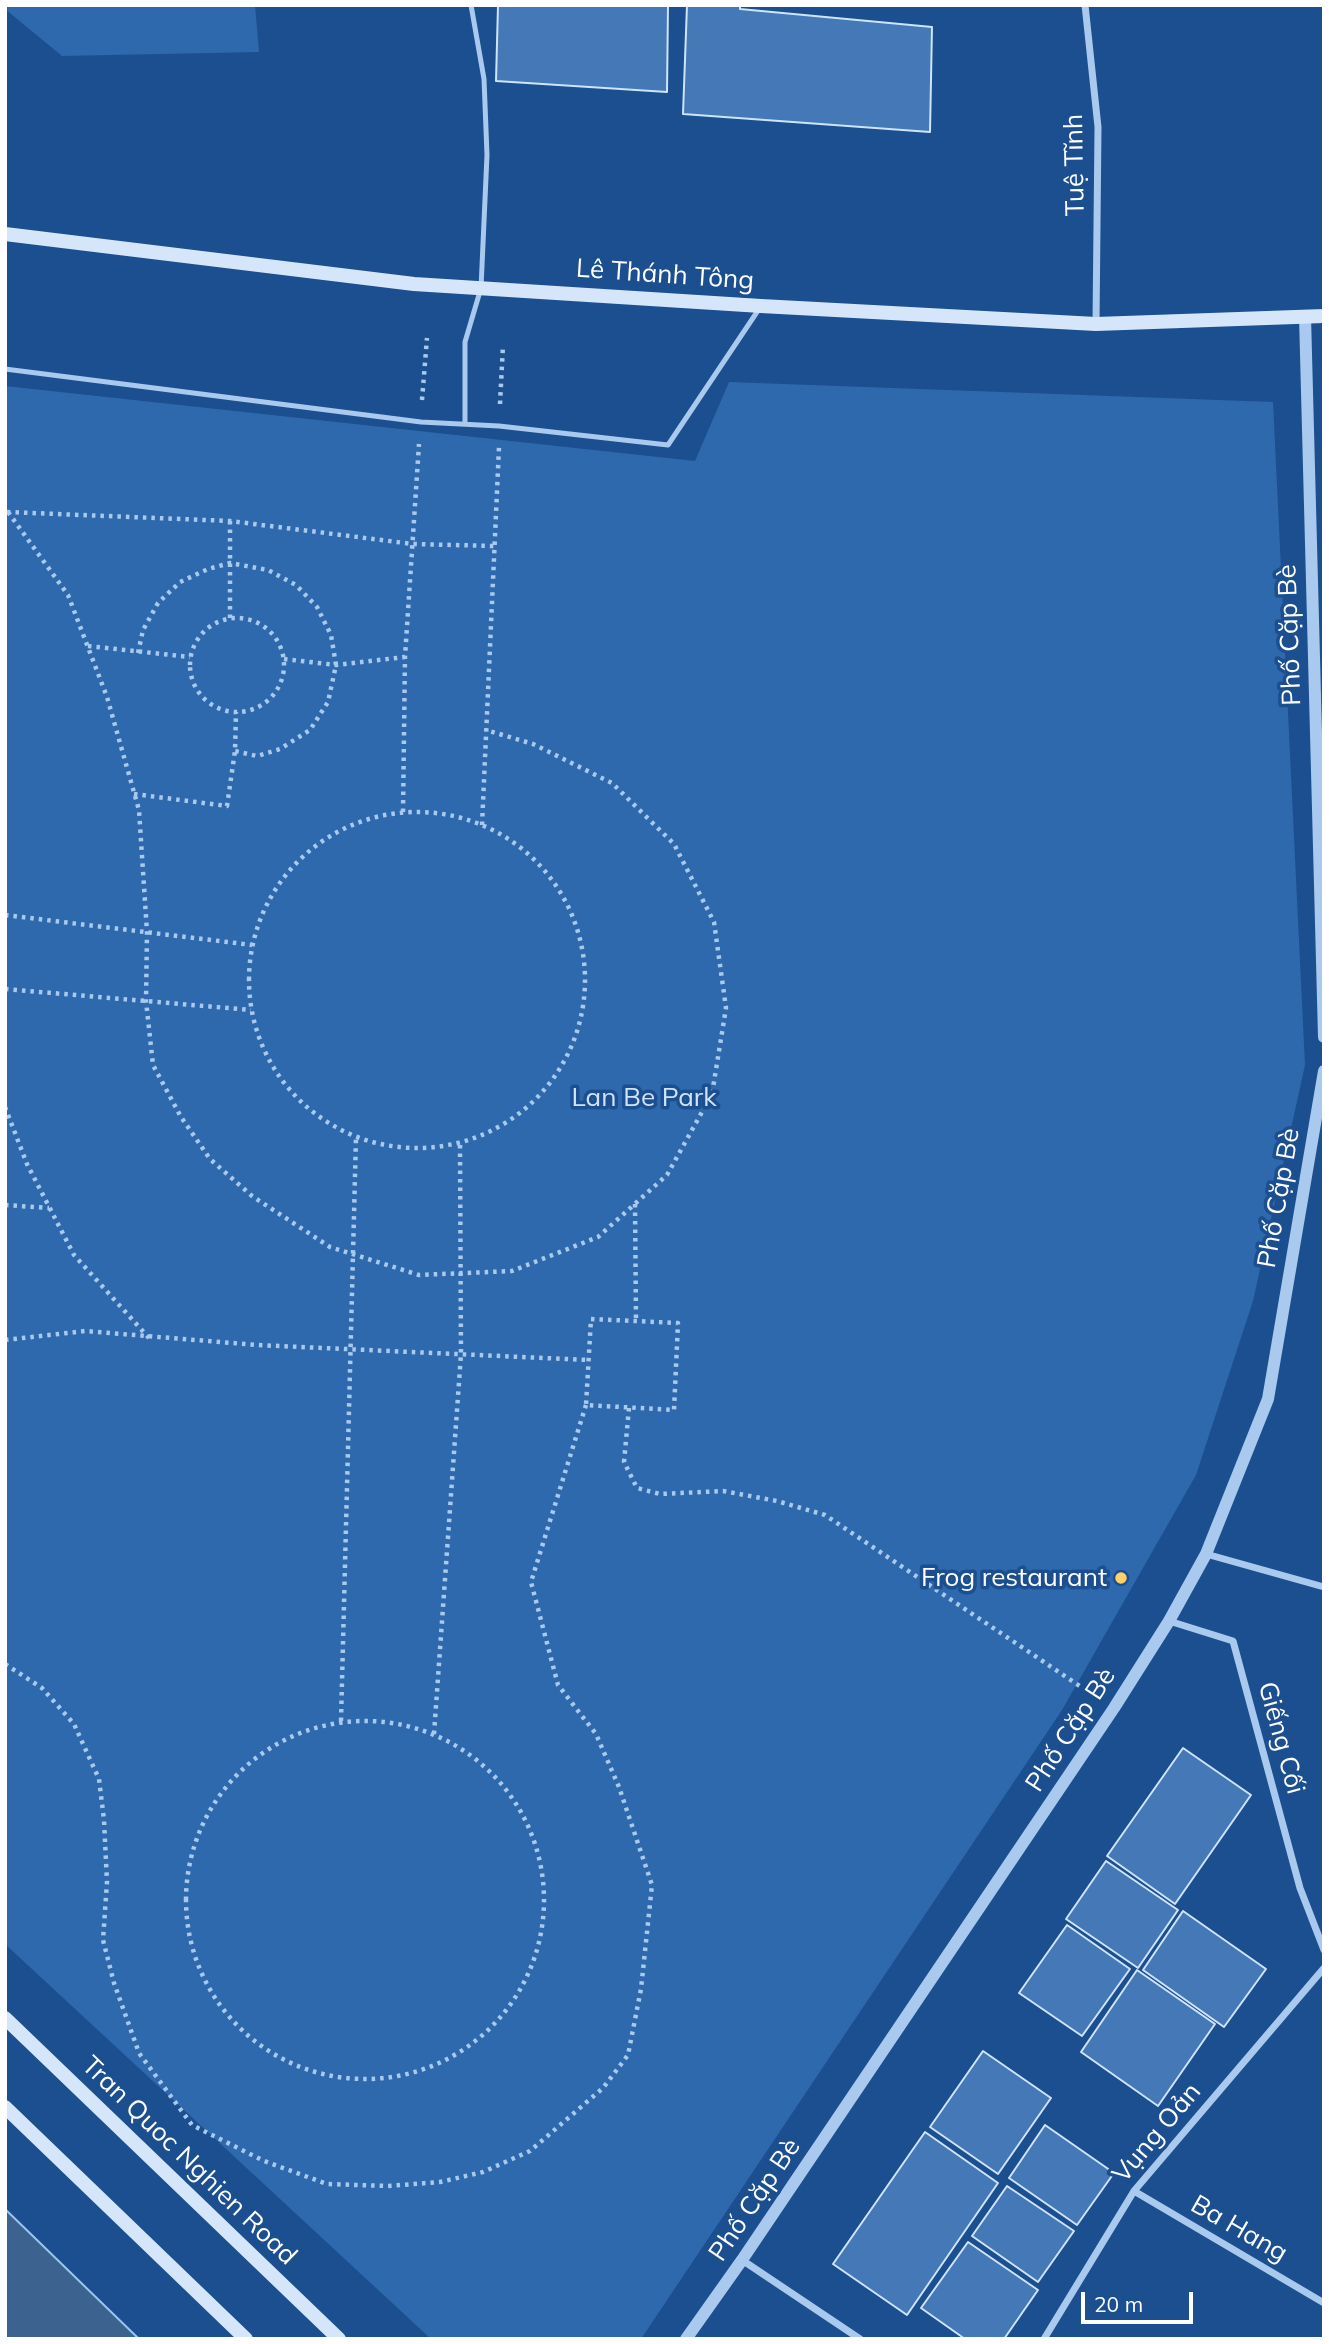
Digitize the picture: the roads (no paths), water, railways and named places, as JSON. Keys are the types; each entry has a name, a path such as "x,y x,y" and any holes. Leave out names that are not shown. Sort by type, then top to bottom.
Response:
{"main road":[{"name":"Lê Thánh Tông","path":"5,234 414,284 761,306 1096,324 1324,316"},
{"name":"Tran Quoc Nghien Road","path":"5,2018 339,2339"},
{"path":"5,2108 246,2339"}],"street":[{"name":"Tuệ Tĩnh","path":"1085,5 1098,127 1096,324"},
{"name":"Phố Cặp Bè","path":"1305,316 1324,1037"},
{"name":"Phố Cặp Bè","path":"686,2339 1114,1708 1169,1621 1206,1554 1268,1399 1324,1071"},
{"path":"1206,1554 1324,1587"},
{"name":"Giếng Cối","path":"1169,1621 1233,1641 1300,1888 1324,1950"},
{"name":"Vụng Oản","path":"1044,2339 1134,2191 1324,1968"},
{"name":"Ba Hang","path":"1134,2191 1324,2303"},
{"path":"742,2260 860,2339"}],"lane":[{"path":"465,423 466,342 481,288 487,155 484,79 471,5"},
{"path":"5,369 421,422 499,426 668,445 761,306"}],"place":[{"name":"Frog restaurant","path":"1121,1578"}],"park label":[{"name":"Lan Be Park","path":"644,1098"}]}
